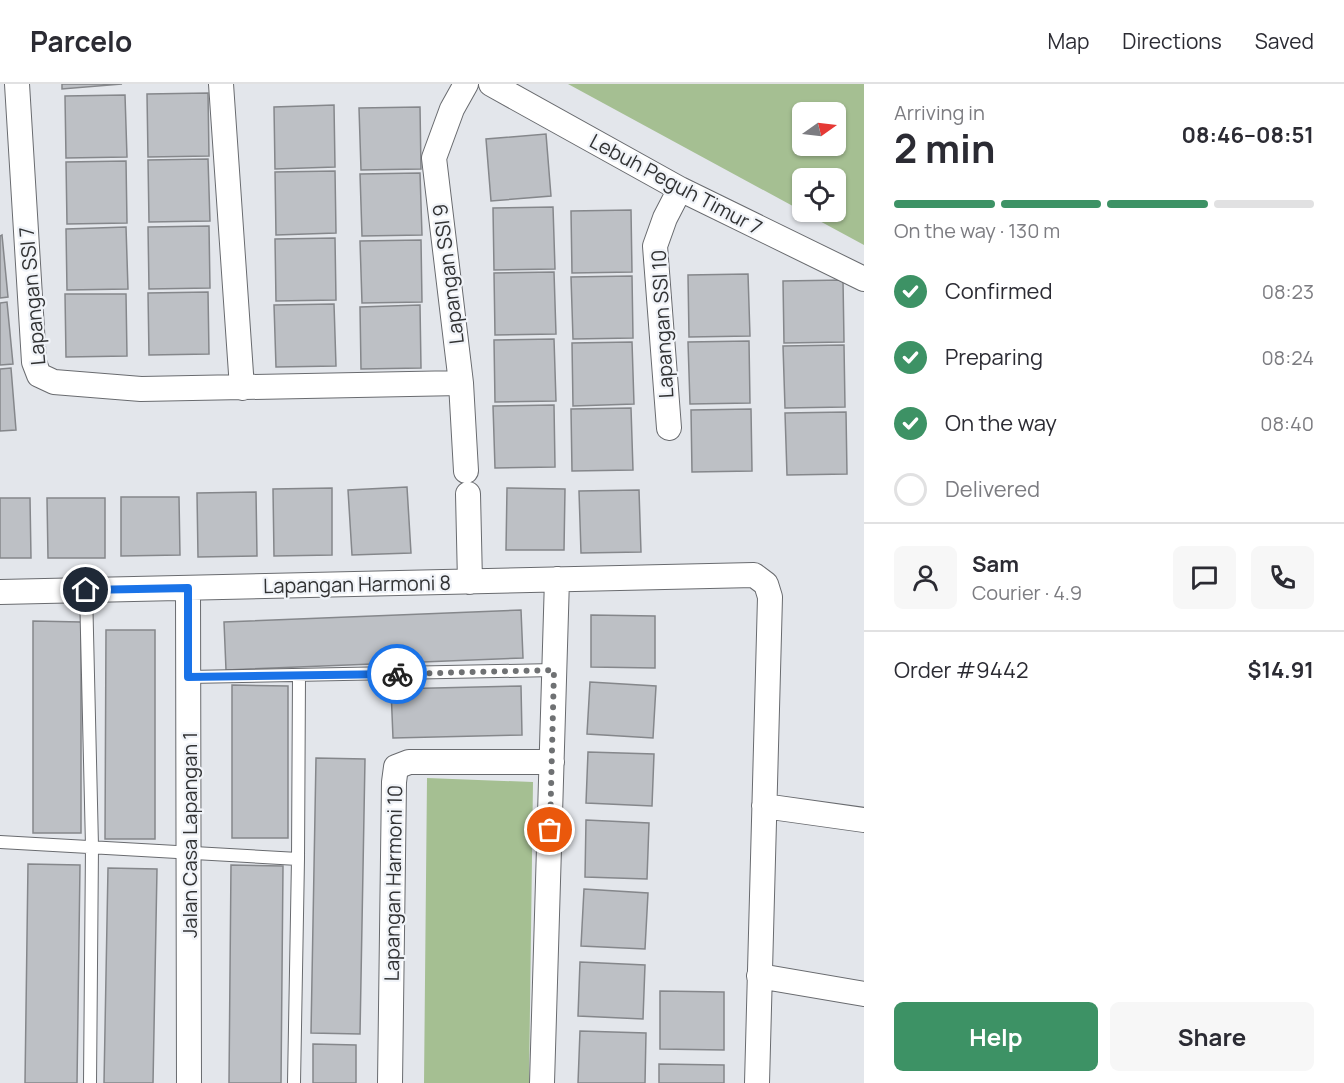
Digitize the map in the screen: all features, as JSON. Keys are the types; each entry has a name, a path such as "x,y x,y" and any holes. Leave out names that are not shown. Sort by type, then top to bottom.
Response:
{"street":[{"name":"Lapangan SSI 7","path":"16,84 34,362 39,375 54,382 141,389 461,383"},
{"path":"222,84 242,388"},
{"name":"Lapangan SSI 9","path":"466,84 452,109 434,158 461,383 470,582"},
{"name":"Lebuh Peguh Timur 7","path":"491,84 680,189 864,279"},
{"name":"Lapangan SSI 10","path":"669,428 655,246 665,218 680,189"},
{"name":"Lapangan Harmoni 8","path":"0,592 754,575 766,584 770,597 764,806"},
{"path":"542,1083 557,579"},
{"name":"Jalan Casa Lapangan 1","path":"188,588 189,1083"},
{"name":"Lapangan Harmoni 10","path":"390,1083 396,767 409,762 552,762"},
{"path":"758,1083 764,806 864,820"},
{"path":"759,976 864,994"}],"lane":[{"path":"86,590 92,846 90,1083"},
{"path":"188,677 554,670"},
{"path":"294,1083 299,676"},
{"path":"0,842 298,859"}],"green space":[{"path":"568,84 864,84 864,245 821,222 846,222 846,168 792,168 792,206"},
{"path":"427,778 533,782 529,1083 424,1083"}],"building":[{"path":"62,84 122,84 62,89"},
{"path":"208,93 209,156 148,157 147,94"},
{"path":"125,95 127,157 66,158 65,96"},
{"path":"334,105 335,167 275,169 274,107"},
{"path":"420,107 421,169 361,170 359,108"},
{"path":"546,134 551,196 491,201 486,139"},
{"path":"208,159 210,221 149,222 148,160"},
{"path":"126,161 127,223 67,224 66,162"},
{"path":"335,171 336,233 276,235 275,172"},
{"path":"420,173 422,235 362,236 360,174"},
{"path":"553,207 555,269 494,270 493,208"},
{"path":"631,210 632,272 572,273 571,211"},
{"path":"209,226 210,288 149,289 148,227"},
{"path":"126,227 128,289 67,290 66,229"},
{"path":"2,235 8,297 0,298 0,236"},
{"path":"335,238 336,300 276,301 275,239"},
{"path":"421,240 422,302 362,303 360,241"},
{"path":"554,272 556,334 495,335 494,273"},
{"path":"748,274 750,336 689,337 688,275"},
{"path":"632,276 633,338 573,339 571,277"},
{"path":"843,280 844,342 784,343 783,281"},
{"path":"208,292 209,354 149,355 148,293"},
{"path":"65,294 126,294 127,356 66,357"},
{"path":"7,302 13,364 0,365 0,303"},
{"path":"334,304 336,366 276,367 274,305"},
{"path":"420,305 421,368 361,369 360,307"},
{"path":"554,339 556,401 495,402 494,340"},
{"path":"749,341 750,403 690,404 688,342"},
{"path":"632,342 634,404 573,406 572,343"},
{"path":"844,345 845,407 785,408 783,346"},
{"path":"11,368 16,430 0,431 0,369"},
{"path":"554,405 555,467 495,468 493,406"},
{"path":"631,408 633,470 572,471 571,409"},
{"path":"751,409 752,471 692,472 691,410"},
{"path":"846,412 847,474 787,475 785,413"},
{"path":"407,487 411,553 352,555 348,490"},
{"path":"332,488 332,555 274,556 273,489"},
{"path":"507,488 565,489 564,550 506,550"},
{"path":"639,490 641,552 581,553 579,491"},
{"path":"256,492 257,556 198,557 197,493"},
{"path":"121,497 179,497 180,555 121,556"},
{"path":"0,498 30,498 31,558 0,558"},
{"path":"47,498 105,498 105,558 48,558"},
{"path":"521,610 523,658 226,670 224,622"},
{"path":"591,615 655,616 655,668 591,667"},
{"path":"33,621 81,622 81,833 33,833"},
{"path":"106,630 155,630 155,839 105,839"},
{"path":"590,682 656,686 653,738 587,734"},
{"path":"232,685 288,686 288,838 232,838"},
{"path":"521,686 522,735 393,738 391,689"},
{"path":"588,752 654,754 652,806 586,803"},
{"path":"316,758 365,759 360,1034 311,1033"},
{"path":"586,820 649,823 647,879 585,877"},
{"path":"28,864 80,865 77,1083 25,1083"},
{"path":"231,865 283,866 281,1083 229,1083"},
{"path":"108,868 157,869 153,1083 104,1083"},
{"path":"584,889 648,893 645,949 581,946"},
{"path":"580,962 645,965 643,1019 578,1016"},
{"path":"660,991 724,992 724,1050 660,1049"},
{"path":"580,1031 646,1033 645,1083 578,1083"},
{"path":"313,1044 356,1045 356,1083 313,1083"},
{"path":"659,1064 724,1065 724,1083 659,1083"}],"way so far":[{"path":"397,674 554,670 550,830"}],"route":[{"path":"86,590 188,588 188,677 397,674"}]}
